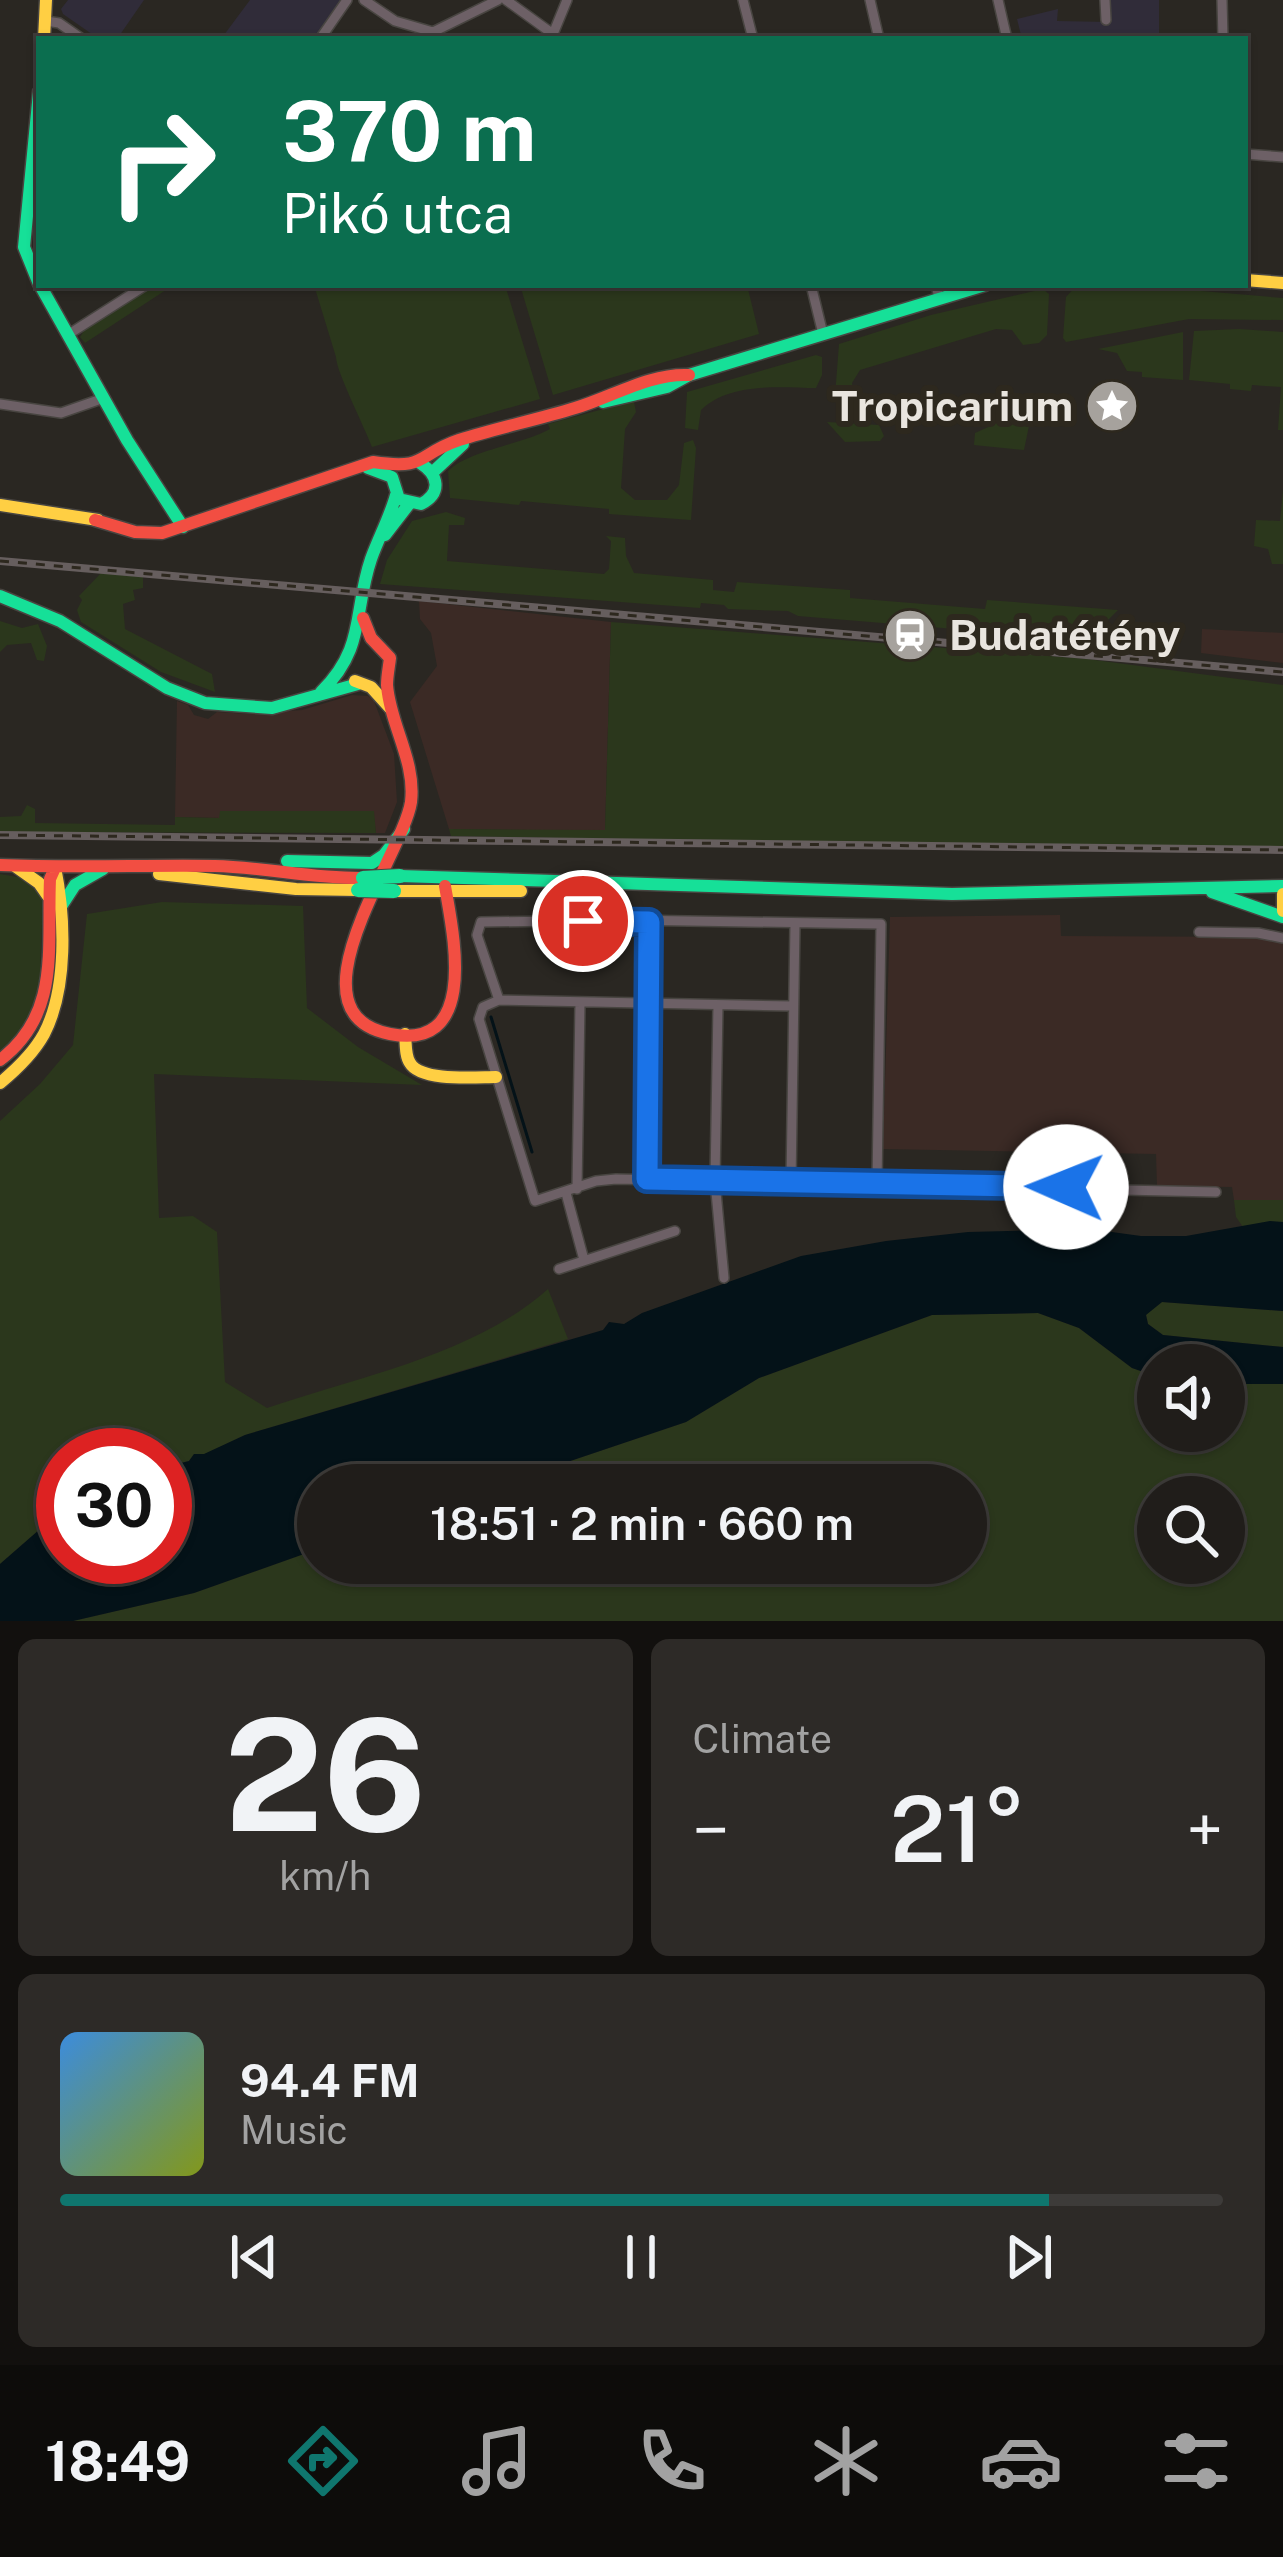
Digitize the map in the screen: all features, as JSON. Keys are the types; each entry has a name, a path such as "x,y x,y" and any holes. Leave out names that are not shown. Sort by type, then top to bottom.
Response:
{"main road":[{"path":"44,36 46,0"},
{"path":"36,123 24,247 36,278"},
{"path":"1248,280 1283,283"},
{"path":"41,288 177,528"},
{"path":"0,505 95,520 144,534 177,528 354,467 396,472 427,468 470,439 578,406 655,390 938,291"},
{"path":"403,499 421,504 433,497 437,486 427,468"},
{"path":"316,696 348,667 356,648 366,580 377,545 403,499 396,472"},
{"path":"0,596 60,621 167,688 205,703 272,708 372,683 390,658 376,645 363,618"},
{"path":"356,648 376,645"},
{"path":"348,667 372,683 394,713 412,789 404,830 355,934 345,972 347,997 356,1013 374,1028 405,1034 440,1019 456,992 458,956 445,886"},
{"path":"215,866 250,860 365,865 384,855 404,830"},
{"path":"8,866 300,871 394,891 445,886 1104,894 1206,890 1283,890 1283,914 1206,890"},
{"path":"8,866 39,883 55,902"},
{"path":"0,1083 39,1045 54,1016 55,867"},
{"path":"0,1060 21,1046 43,1007 55,902 108,868 280,888 361,884 400,876 445,886"},
{"path":"405,1034 415,1070 430,1075 496,1077"}],"street":[{"path":"322,36 347,0"},
{"path":"364,0 395,21 430,35 502,0 552,36 567,0"},
{"path":"743,0 751,36"},
{"path":"870,0 878,36"},
{"path":"998,0 1006,36"},
{"path":"1105,0 1106,20"},
{"path":"1222,0 1223,36"},
{"path":"46,21 59,23 78,36"},
{"path":"1248,154 1283,157"},
{"path":"69,334 141,288"},
{"path":"812,288 823,334"},
{"path":"0,404 61,413 104,398"},
{"path":"647,1179 649,922"},
{"path":"499,1000 477,924 881,924 877,1184"},
{"path":"791,1182 795,924"},
{"path":"1199,932 1283,938"},
{"path":"792,1006 499,1000 483,1007 479,1019 535,1202 596,1181 647,1179 1216,1192"},
{"path":"580,1001 572,1191 584,1260"},
{"path":"718,1005 715,1181 724,1278"},
{"path":"559,1269 675,1231"}],"shaded area":[{"path":"68,0 144,0 119,36 95,36 61,9"},
{"path":"250,0 340,0 316,36 223,36"},
{"path":"1109,0 1159,0 1159,36 1021,36 1017,19 1058,9 1057,21 1109,22"},
{"path":"419,601 611,622 605,831 449,829 410,702 437,666 431,633 420,619"},
{"path":"1202,629 1283,633 1283,663 1201,653"},
{"path":"352,695 374,701 394,754 397,802 385,833 376,833 373,811 220,811 220,818 175,817 177,701 208,719 217,712 302,710"},
{"path":"1060,915 1061,936 1259,937 1283,943 1283,1200 1234,1200 1232,1187 1157,1186 1156,1154 883,1149 890,917"},
{"path":"1283,1222 1283,1311 1162,1302 1146,1315 1148,1324 1163,1335 1283,1347 1283,1384 1245,1384 1245,1344 1137,1344 1137,1370 1079,1328 1038,1313 932,1315 759,1378 686,1422 561,1464 297,1464 297,1556 194,1593 73,1621 0,1621 0,1564 36,1533 36,1584 192,1584 192,1457 245,1435 603,1330 609,1322 624,1324 642,1313 801,1256 968,1232 1090,1229 1186,1236"}],"green space":[{"path":"149,288 169,288 85,343 80,337 87,326"},
{"path":"315,288 506,288 540,399 372,447 341,374"},
{"path":"521,288 748,288 759,334 553,395"},
{"path":"1074,288 1166,288 1283,298 1283,320 1189,319 1066,342 1066,297"},
{"path":"1043,289 1049,294 1047,335 1039,343 1023,345 1012,330 996,329 860,370 852,383 855,403 861,403 858,408 846,407 835,396 839,344 931,315"},
{"path":"1194,331 1283,332 1283,430 1278,430 1281,387 1252,385 1251,391 1189,380"},
{"path":"1183,332 1183,380 1142,377 1142,372 1127,371 1117,353 1098,349"},
{"path":"822,357 822,375 816,388 757,388 727,394 701,410 698,430 685,428 687,392"},
{"path":"634,402 636,412 625,429 621,488 635,500 667,500 679,485 684,443 693,440 691,520 450,498 448,471 457,464 538,435 550,429 548,424"},
{"path":"1022,404 1030,421 1024,450 974,445 975,433"},
{"path":"827,422 879,425 884,436 880,441 845,442"},
{"path":"1283,490 1283,564 1272,564 1268,549 1254,546 1256,520 1280,521"},
{"path":"446,512 465,518 464,525 449,525 447,561 604,574 609,569 611,541 606,536 625,538 634,573 713,580 713,590 734,592 737,582 850,590 850,598 985,609 987,600 1118,610 1088,640 798,616 788,611 701,603 700,608 380,584 387,560 412,521"},
{"path":"101,573 143,577 143,588 133,590 135,600 123,604 125,629 212,674 215,692 161,672 81,622 79,596"},
{"path":"0,621 22,628 38,624 47,646 44,661 37,660 31,643 7,645 0,652"},
{"path":"611,622 1087,659 1283,685 1283,846 451,836 449,829 605,830"},
{"path":"27,805 35,809 35,823 175,825 175,817 219,818 220,811 374,811 376,833 0,832 0,817 21,816"},
{"path":"0,874 30,879 43,901 39,997 25,1034 0,1054"},
{"path":"162,902 303,906 307,1008 358,1047 422,1085 154,1074 159,1218 193,1216 217,1232 225,1382 267,1408 451,1347 519,1312 548,1289 568,1339 245,1435 203,1455 192,1457 192,1428 36,1428 36,1533 0,1564 0,1121 73,1045 87,914"},
{"path":"1234,1200 1283,1200 1283,1222 1243,1227"},
{"path":"1162,1302 1283,1311 1283,1347 1163,1335 1148,1324 1146,1314"},
{"path":"1038,1313 1079,1328 1137,1370 1137,1452 1245,1452 1245,1384 1283,1384 1283,1621 73,1621 194,1593 297,1556 297,1584 987,1584 987,1464 561,1464 686,1422 759,1378 932,1315"}],"waterway":[{"path":"491,1017 532,1152"}],"railway":[{"path":"0,561 1283,672"},
{"path":"0,835 1283,850"}],"traffic: fast":[{"path":"36,123 24,247 36,277"},
{"path":"42,288 127,440 183,527"},
{"path":"603,402 667,387 689,375 975,288"},
{"path":"433,472 463,444"},
{"path":"368,468 392,477 399,499 421,504 436,484 420,463"},
{"path":"321,692 352,645 371,559 396,495"},
{"path":"385,535 409,504"},
{"path":"0,596 60,621 167,688 205,703 272,708 358,684"},
{"path":"287,861 372,863 404,829"},
{"path":"62,905 75,885 103,869"},
{"path":"400,876 952,894 1283,886"},
{"path":"363,878 400,876"},
{"path":"358,890 394,891"},
{"path":"1212,892 1283,917"}],"traffic: slow":[{"path":"44,36 46,0"},
{"path":"1248,280 1283,283"},
{"path":"0,505 98,520"},
{"path":"355,681 371,687 390,708"},
{"path":"15,866 48,896"},
{"path":"0,1083 40,1041 52,1016 61,974 62,929 55,867"},
{"path":"159,874 296,889 358,890"},
{"path":"394,891 521,891"},
{"path":"1283,894 1283,911"},
{"path":"405,1034 407,1057 416,1069 450,1077 496,1077"}],"traffic: jam":[{"path":"95,520 135,532 162,533 373,462 413,463 459,440 575,408 646,382 689,375"},
{"path":"363,618 371,638 390,658 389,700 412,787 403,826 357,930 348,965 347,996 360,1020 390,1034 419,1035 438,1025 449,1007 454,984 445,886"},
{"path":"0,865 215,866 363,878"},
{"path":"0,1060 20,1042 42,1000 54,870"}],"place":[{"name":"Tropicarium","path":"1112,406"},
{"name":"Budatétény","path":"910,635"}],"route":[{"path":"583,921 649,922 647,1179 1066,1187"}]}
